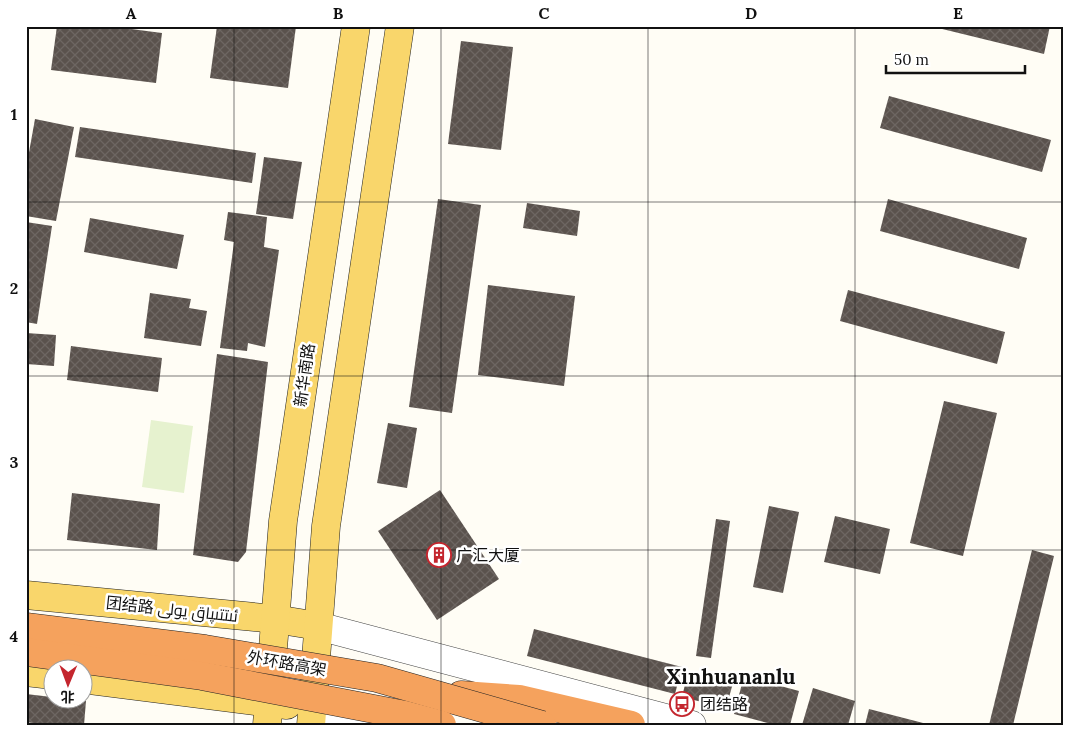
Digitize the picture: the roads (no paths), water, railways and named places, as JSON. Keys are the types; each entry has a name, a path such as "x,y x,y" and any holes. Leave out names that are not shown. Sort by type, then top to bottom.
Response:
{"highway":[{"name":"外环路高架","path":"26,627 215,651 377,678 542,725"},
{"name":"外环路高架","path":"26,652 202,676 405,715 442,725"},
{"path":"430,693 519,699 631,725"}],"main road":[{"name":"新华南路","path":"268,713 283,521 356,26"},
{"path":"92,681 268,713 311,718 326,526 400,26"},
{"path":"336,159 379,166"},
{"name":"团结路 ئىتتىپاق يولى","path":"26,595 275,619 318,626"},
{"path":"26,672 42,674"}],"street":[{"path":"318,626 692,725"},
{"path":"311,718 370,725"}],"place":[{"name":"广汇大厦","path":"439,555"},
{"name":"团结路","path":"682,704"}],"district":[{"name":"Xinhuananlu","path":"731,676"}]}
